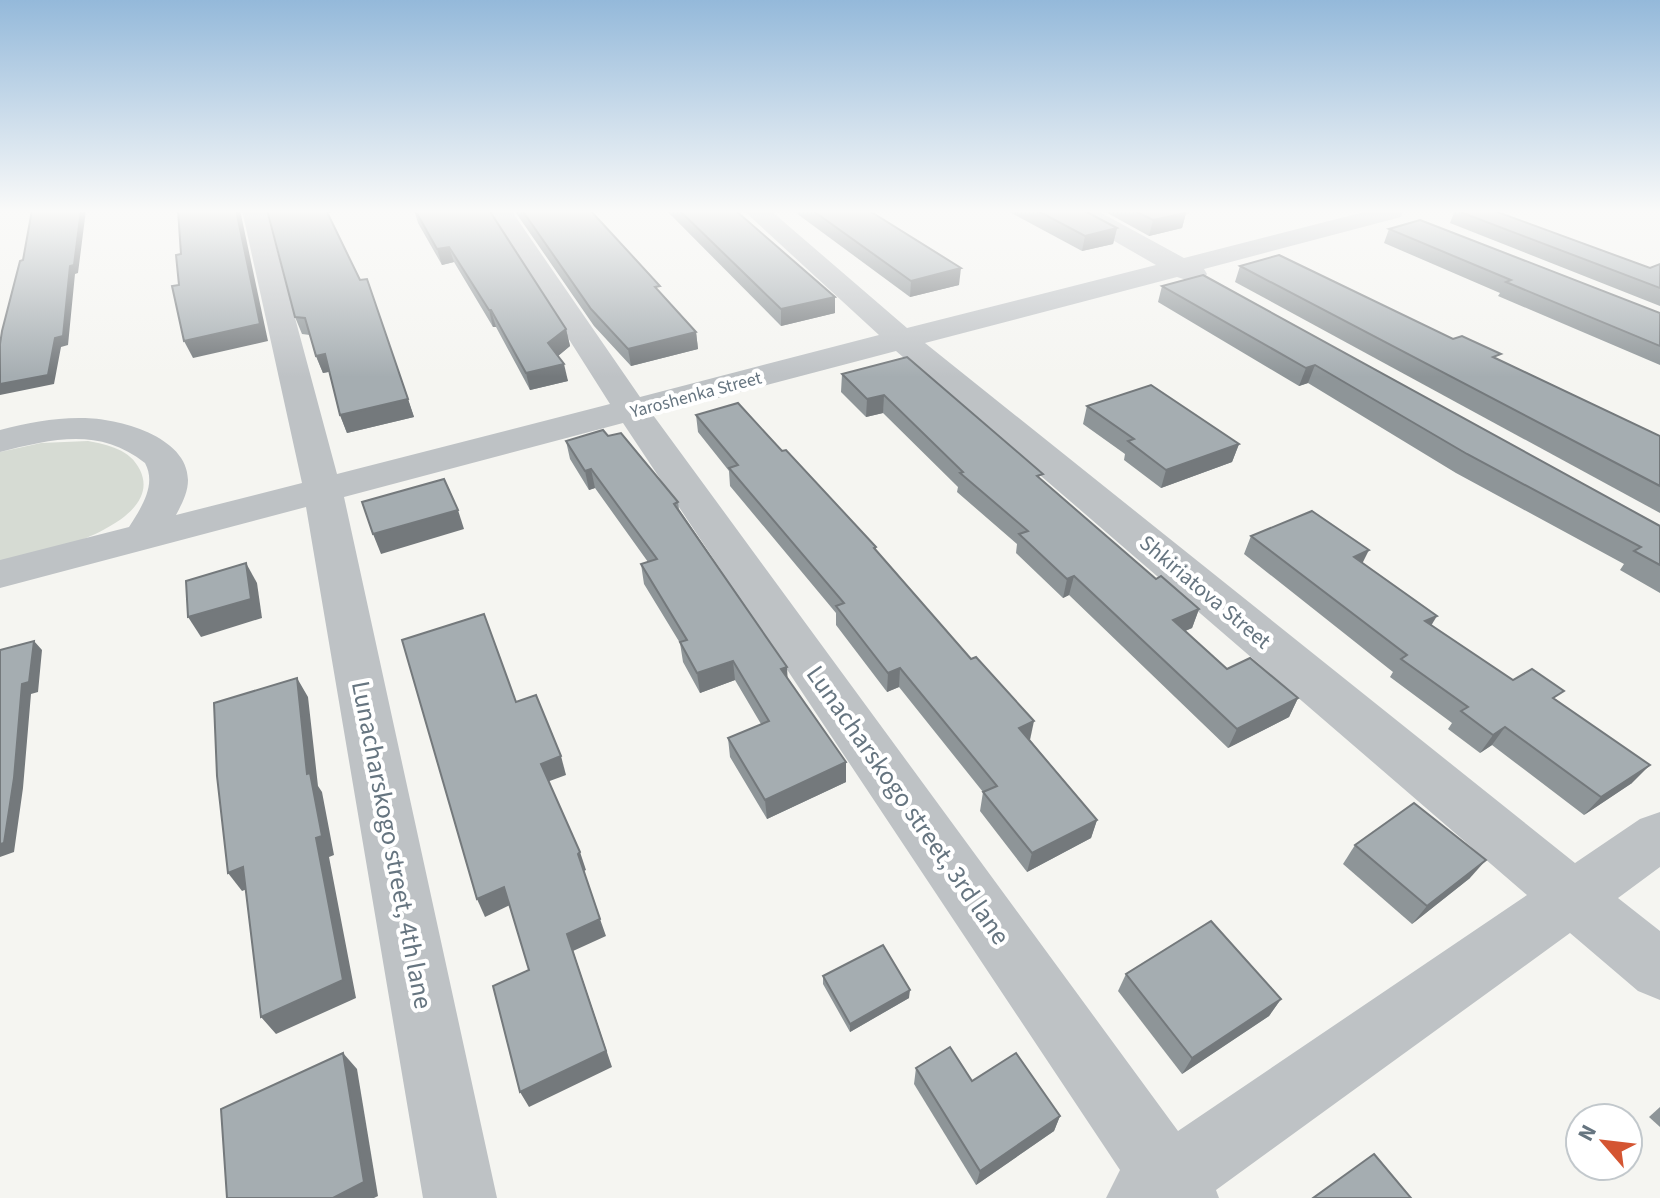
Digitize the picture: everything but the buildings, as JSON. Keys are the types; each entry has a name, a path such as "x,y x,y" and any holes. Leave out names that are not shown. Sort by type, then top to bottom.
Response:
{"street":[{"name":"Lunacharskogo street, 4th lane","path":"268,266 323,492 460,1198"},
{"name":"Lunacharskogo street, 3rd lane","path":"536,266 1165,1192"},
{"name":"Shkiriatova Street","path":"818,266 901,339 1660,970"},
{"name":"Yaroshenka Street","path":"0,574 633,412 1179,266"},
{"path":"1179,266 1220,289"},
{"path":"0,441 59,430 96,429 124,435 147,445 165,463 170,481 143,538"},
{"path":"1165,1192 1660,836"}],"shaded area":[{"path":"88,441 118,449 136,463 143,490 134,507 116,522 92,535 0,566 0,452 41,443"}]}
